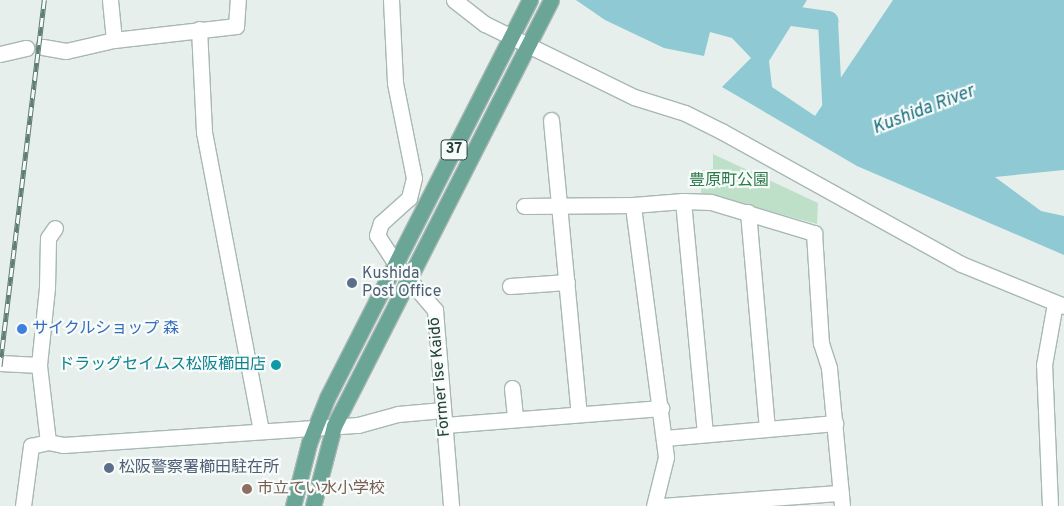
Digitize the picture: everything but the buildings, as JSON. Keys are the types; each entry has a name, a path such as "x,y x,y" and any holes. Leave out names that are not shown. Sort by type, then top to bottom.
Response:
{"main road":[{"name":"37","path":"293,506 314,427 395,263 530,0"},
{"name":"37","path":"313,506 334,426 551,0"}],"street":[{"path":"110,0 114,40"},
{"path":"43,47 66,51 114,40 236,26 238,0"},
{"name":"Former Ise Kaidō","path":"391,0 396,92 414,178 408,198 382,223 377,232 378,240 395,263 430,302 436,317 451,506"},
{"path":"454,0 485,24 515,30 634,97 700,121 961,264 1059,304 1044,365 1050,506"},
{"path":"199,29 204,132 261,430"},
{"path":"0,54 26,48"},
{"path":"551,120 579,414"},
{"path":"524,206 559,204 633,205 683,201 711,202 814,233 821,343 829,368 841,500 662,506"},
{"path":"683,201 705,434"},
{"path":"633,205 665,438 666,457 654,506"},
{"path":"748,212 767,428"},
{"path":"48,442 39,365 48,287 48,238 55,228"},
{"path":"510,286 567,282"},
{"path":"0,363 39,365"},
{"path":"512,388 515,419"},
{"path":"23,506 31,446 48,442 63,445 334,426 373,422 398,414 515,419 661,408"},
{"path":"665,438 767,428 835,424"}],"green space":[{"name":"豊原町公園","path":"713,154 818,203 817,224 701,193 702,170 713,169"}],"water":[{"path":"576,0 807,0 769,61 772,87 815,116 893,0 1064,0 1064,170 995,177 1041,211 1064,216 1064,255 857,166 722,87 751,58 732,38 710,32 704,56 664,48 605,20"}],"waterway":[{"name":"Kushida River","path":"771,13 828,21 833,119"}],"railway":[{"path":"0,366 44,0"}],"place":[{"name":"Kushida Post Office","path":"352,283"},
{"name":"サイクルショップ 森","path":"22,329"},
{"name":"ドラッグセイムス松阪櫛田店","path":"276,365"},
{"name":"松阪警察署櫛田駐在所","path":"109,468"},
{"name":"市立てい水小学校","path":"247,489"}]}
